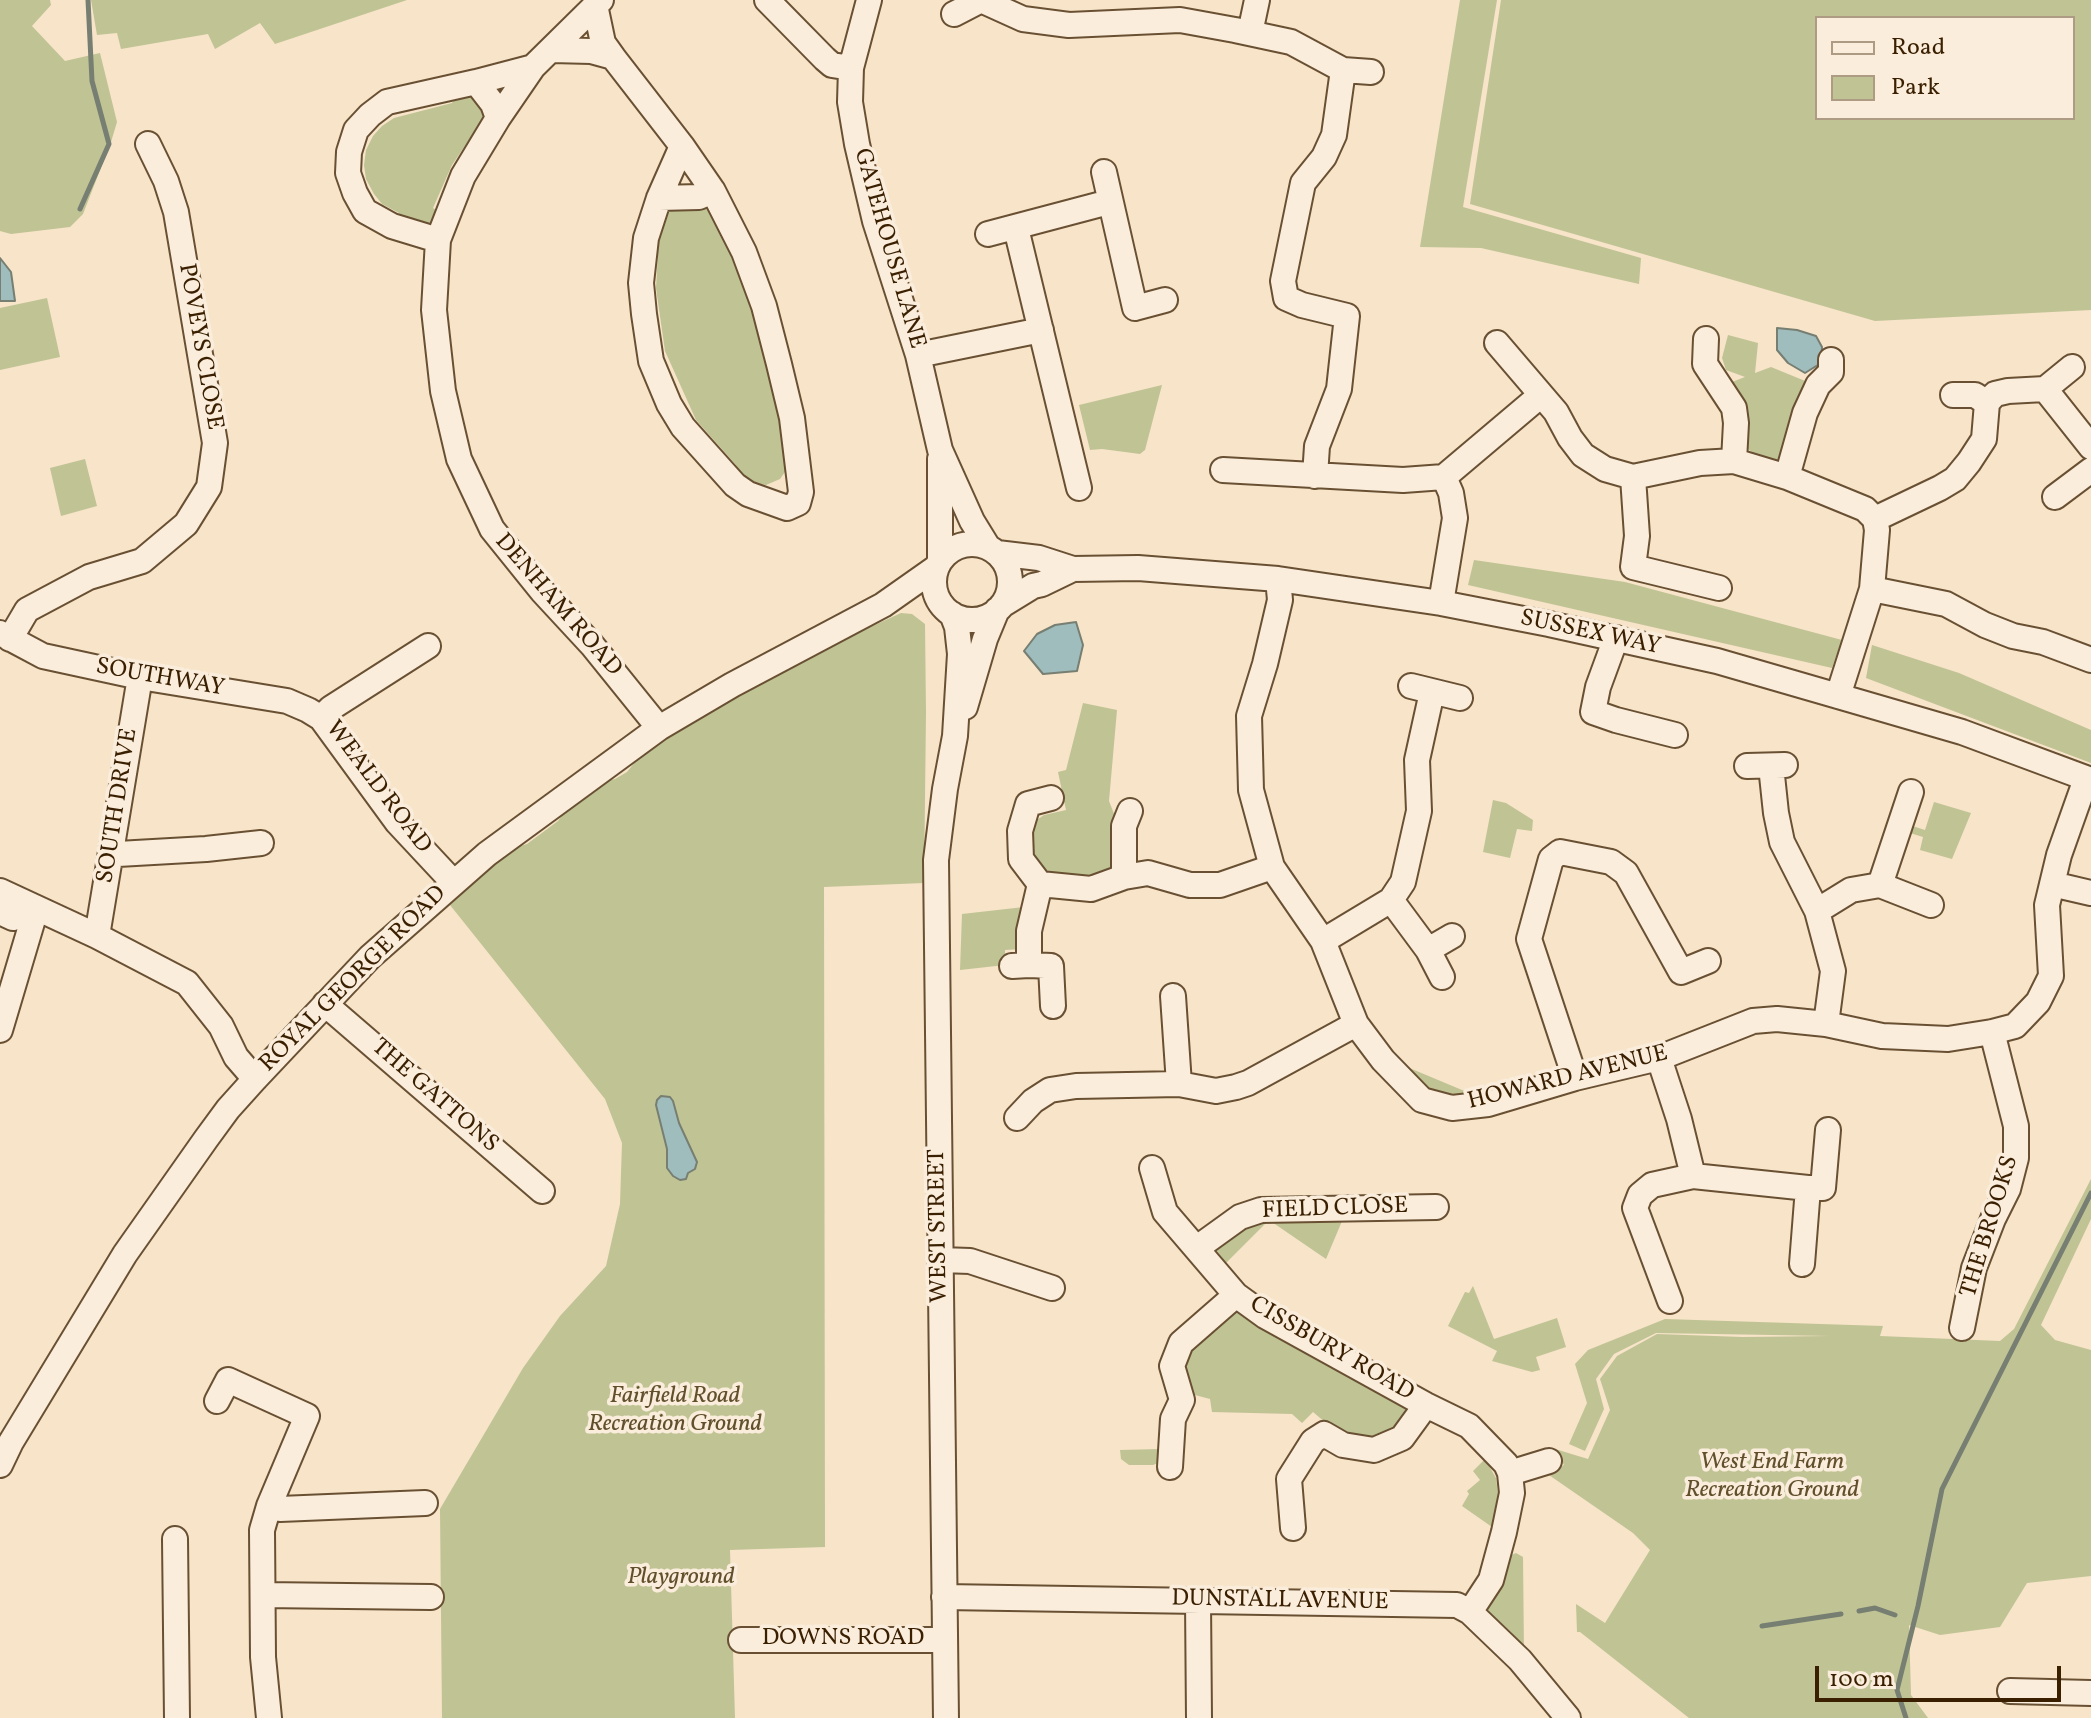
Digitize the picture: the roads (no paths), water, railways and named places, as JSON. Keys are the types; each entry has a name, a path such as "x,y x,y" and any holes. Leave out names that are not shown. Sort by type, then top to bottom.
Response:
{"street":[{"path":"767,0 832,65 851,68"},
{"name":"GATEHOUSE LANE","path":"869,0 851,68 850,102 872,206 918,355 940,450 972,521 993,550"},
{"path":"954,14 981,0 1023,19 1069,25 1180,20 1291,42 1343,70 1371,72"},
{"path":"1250,33 1257,0"},
{"path":"598,3 603,43 682,146 713,191 744,252 764,306 792,418 798,468 777,491 758,498 735,485 683,427 669,404 651,361 641,283 646,238 659,198 682,146"},
{"name":"DENHAM ROAD","path":"598,3 533,67 463,176 438,240 434,310 443,391 459,459 492,529 659,728"},
{"path":"552,50 591,51 613,57"},
{"name":"DENHAM ROAD","path":"438,240 392,226 365,211 348,173 349,152 356,130 387,102 533,67"},
{"path":"1315,476 1317,446 1339,389 1357,315 1302,305 1286,298 1283,281 1303,183 1324,157 1334,135 1343,70"},
{"path":"476,82 493,104 498,118"},
{"name":"POVEYS CLOSE","path":"5,636 27,610 89,577 142,561 186,524 209,487 215,443 176,212 166,181 148,144"},
{"path":"1104,172 1135,308 1165,300"},
{"path":"659,198 699,197 713,191"},
{"path":"988,234 1109,202"},
{"path":"1016,228 1079,488"},
{"path":"918,355 1041,330"},
{"path":"1706,339 1705,364 1734,408 1734,461"},
{"path":"1497,343 1556,412 1583,455 1605,469 1633,477 1700,463 1734,461 1787,477 1865,509 1875,519 1877,530 1872,589 1838,696"},
{"path":"1787,477 1805,413 1818,385 1831,372 1831,360"},
{"path":"1875,519 1955,479 1984,439 1987,403 1995,394 2045,389 2072,367"},
{"path":"2045,389 2091,447"},
{"path":"1223,470 1403,480 1444,477 1541,395"},
{"path":"1953,395 1975,395 1987,403"},
{"name":"GATEHOUSE LANE","path":"939,564 940,450"},
{"path":"2055,497 2091,470"},
{"path":"1441,603 1455,518 1451,493 1444,477"},
{"path":"1633,477 1637,536 1633,567 1719,588"},
{"path":"979,544 993,550 1007,567 1008,594 999,608 987,617 963,619 946,608 934,584 939,564 947,553 963,545 979,544"},
{"name":"SUSSEX WAY","path":"993,550 1039,558 1073,569 1138,568 1278,579 1441,603 1616,638 1717,661 1962,732 2089,780"},
{"name":"ROYAL GEORGE ROAD","path":"0,1465 7,1432 155,1208 228,1109 370,957 487,854 659,728 732,685 883,605 939,564"},
{"name":"SUSSEX WAY","path":"999,608 1033,586 1073,569"},
{"name":"HOWARD AVENUE","path":"1278,579 1280,600 1249,716 1251,790 1272,867 1323,941 1356,1024 1383,1060 1422,1100 1452,1108 1488,1104 1575,1078 1659,1058 1753,1021 1777,1019 1826,1024 1882,1036 1948,1039 2015,1026 2038,1002 2051,976 2047,905 2059,855 2089,780"},
{"path":"1872,589 1946,604 2013,636 2043,642 2091,660"},
{"name":"ROYAL GEORGE ROAD","path":"883,605 925,597 946,608"},
{"name":"WEST STREET","path":"946,608 957,627 960,654 955,736 936,860 946,1718"},
{"name":"WEST STREET","path":"955,736 973,687 985,639 999,608"},
{"name":"SOUTHWAY","path":"5,636 43,656 140,677 287,701 321,718"},
{"path":"1616,638 1598,687 1593,712 1675,735"},
{"name":"WEALD ROAD","path":"428,646 331,708 321,718 397,822 453,882"},
{"name":"SOUTH DRIVE","path":"97,936 140,677"},
{"path":"1323,941 1391,900 1403,882 1419,811 1417,760 1422,689 1460,698"},
{"path":"1768,766 1782,842 1817,911 1833,971 1826,1024"},
{"path":"1880,885 1911,792"},
{"path":"1051,798 1028,804 1020,831 1021,859 1040,884 1091,889 1124,877 1148,873 1190,885 1220,885 1272,867"},
{"path":"1124,877 1124,826 1130,811"},
{"path":"111,853 261,843"},
{"path":"1575,1078 1529,939 1551,859 1560,852 1611,862 1626,873 1681,972 1708,961"},
{"path":"1040,884 1020,965 1051,966 1053,1006"},
{"path":"2052,884 2091,893"},
{"path":"1817,911 1851,890 1880,885 1931,905"},
{"path":"0,891 97,936 187,983 221,1026 236,1057 255,1079"},
{"path":"1391,900 1428,950 1442,977"},
{"path":"0,912 13,918 36,909"},
{"path":"0,1030 36,909"},
{"path":"1428,950 1452,936"},
{"path":"1173,996 1179,1084"},
{"name":"THE GATTONS","path":"325,1004 542,1191"},
{"path":"1017,1118 1033,1101 1050,1090 1076,1086 1179,1084 1216,1091 1248,1083 1356,1024"},
{"name":"THE BROOKS","path":"1962,1328 1974,1268 2008,1189 2016,1158 2016,1126 1992,1032"},
{"path":"1659,1058 1693,1176"},
{"path":"1670,1301 1635,1208 1640,1195 1652,1185 1693,1176 1823,1188 1828,1130"},
{"name":"CISSBURY ROAD","path":"1152,1168 1165,1212 1236,1295 1265,1316 1469,1426 1506,1464 1510,1473"},
{"path":"1802,1264 1808,1188"},
{"name":"FIELD CLOSE","path":"1197,1248 1240,1217 1261,1210 1436,1207"},
{"path":"941,1260 970,1261 1052,1288"},
{"name":"CISSBURY ROAD","path":"1170,1467 1173,1419 1182,1400 1172,1366 1181,1343 1236,1295"},
{"path":"217,1401 228,1380 307,1416 262,1530 263,1657 269,1718"},
{"name":"CISSBURY ROAD","path":"1293,1528 1289,1479 1313,1441 1324,1434 1343,1445 1374,1450 1402,1438 1426,1405"},
{"path":"1549,1461 1510,1473 1512,1493 1491,1580 1470,1612 1520,1660 1568,1718"},
{"path":"269,1506 280,1509 425,1503"},
{"path":"175,1539 177,1718"},
{"path":"263,1595 431,1597"},
{"name":"DUNSTALL AVENUE","path":"944,1597 1436,1604 1457,1605 1470,1612"},
{"path":"1198,1601 1199,1718"},
{"name":"DOWNS ROAD","path":"741,1640 945,1640"},
{"path":"2010,1691 2091,1693"}],"water":[{"path":"0,258 11,272 15,301 0,301"},
{"path":"1777,328 1816,336 1822,347 1821,363 1805,373 1788,363 1777,350"},
{"path":"1076,622 1083,645 1077,671 1043,674 1024,651 1037,634 1055,625"},
{"path":"661,1096 670,1097 673,1101 679,1123 697,1162 686,1179 673,1176 667,1168 667,1149 656,1105"}],"waterway":[{"path":"80,209 109,144 92,81 88,0"},
{"path":"1906,1718 1897,1690 1942,1489 2091,1193"},
{"path":"1859,1611 1875,1608 1895,1615"},
{"path":"1762,1626 1841,1614"}],"park label":[{"name":"Fairfield Road Recreation Ground","path":"675,1412"},
{"name":"West End Farm Recreation Ground","path":"1772,1478"},
{"name":"Playground","path":"681,1579"}]}
